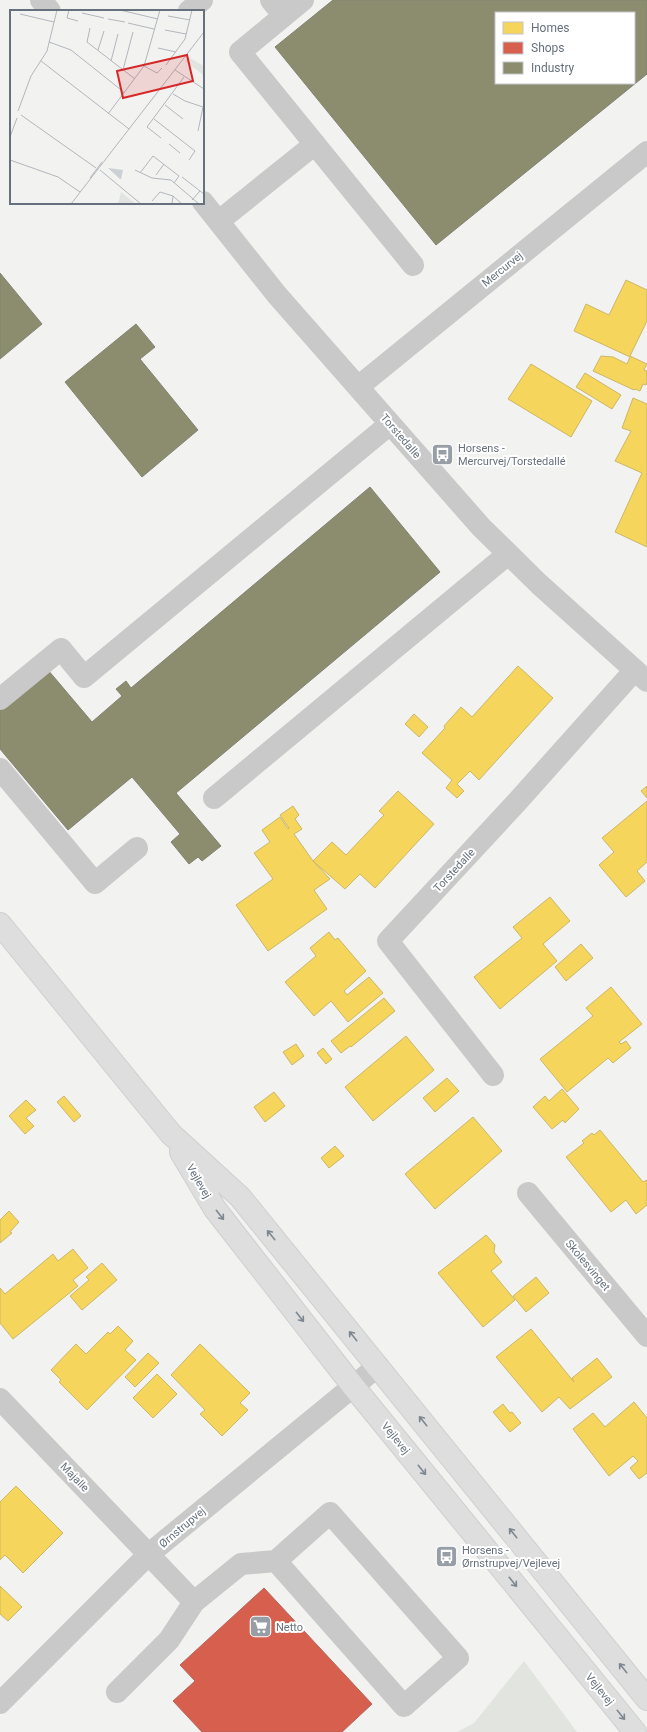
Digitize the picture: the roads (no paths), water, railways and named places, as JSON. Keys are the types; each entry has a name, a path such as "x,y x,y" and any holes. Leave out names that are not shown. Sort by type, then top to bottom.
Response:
{"main road":[{"name":"Vejlevej","path":"0,924 171,1134 240,1197 647,1699"},
{"name":"Vejlevej","path":"171,1134 215,1210 353,1386 635,1732"}],"street":[{"path":"41,0 49,10"},
{"path":"190,10 202,0"},
{"path":"303,0 277,8 240,52 413,265"},
{"path":"219,221 315,144"},
{"name":"Mercurvej","path":"358,387 647,152"},
{"name":"Torstedalle","path":"204,203 277,295 481,527 508,554 640,676 516,803 388,941 493,1075"},
{"path":"0,699 61,648 84,677 390,424"},
{"path":"214,798 508,554"},
{"path":"0,769 95,883 137,848"},
{"name":"Skolesvinget","path":"528,1194 647,1336"},
{"name":"Ørnstrupvej","path":"0,1703 149,1554 378,1366"},
{"name":"Majalle","path":"0,1399 194,1602"},
{"path":"117,1692 168,1640 194,1602 241,1564 276,1561 330,1513 458,1658 404,1706 276,1561"}],"place":[{"name":"Horsens - Mercurvej/Torstedallé","path":"442,454"},
{"name":"Horsens - Ørnstrupvej/Vejlevej","path":"446,1556"},
{"name":"Netto","path":"261,1627"}]}
